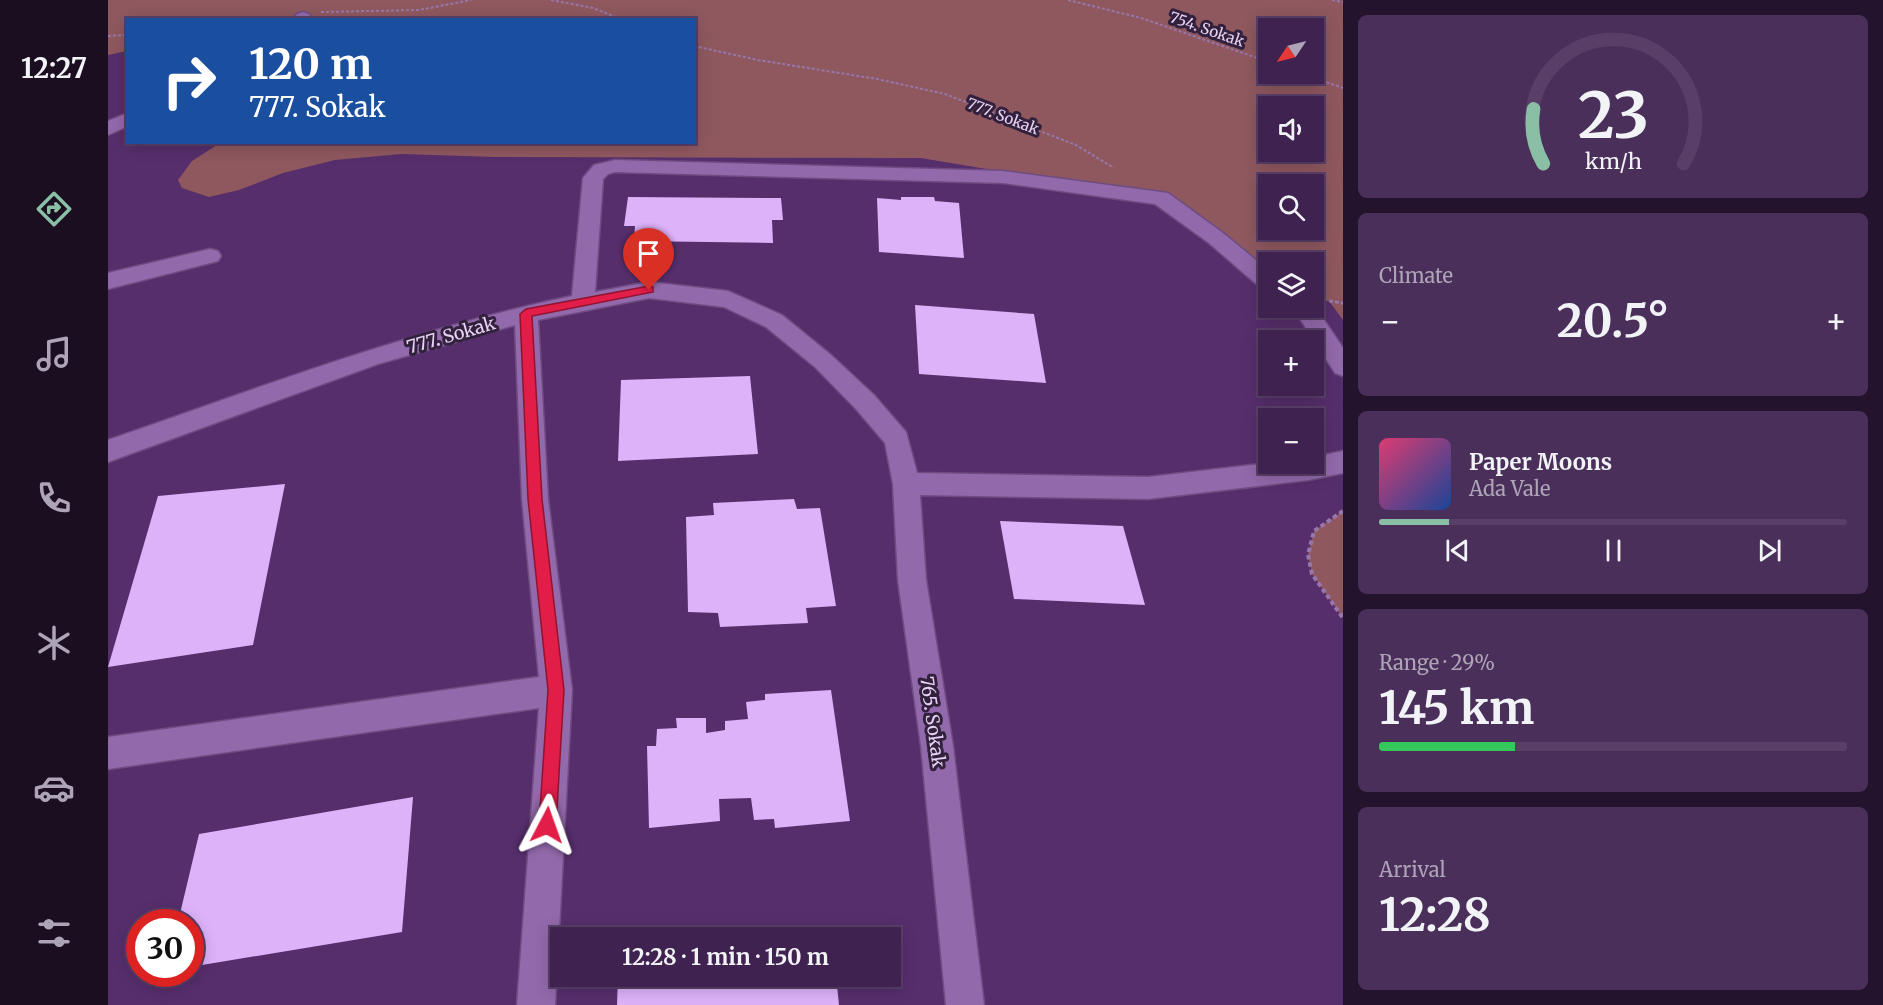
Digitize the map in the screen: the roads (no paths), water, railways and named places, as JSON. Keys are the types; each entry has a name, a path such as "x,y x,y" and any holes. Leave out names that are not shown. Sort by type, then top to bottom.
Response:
{"street":[{"path":"108,129 126,119"},
{"path":"583,302 593,178 601,170 615,166 1003,177 1161,198 1216,238 1258,274"},
{"path":"108,280 210,256"},
{"name":"777. Sokak","path":"108,451 373,357 526,314 649,290 728,299 774,321 866,402 897,440"},
{"path":"526,314 535,499 556,690 536,1005"},
{"path":"1311,318 1343,367"},
{"name":"765. Sokak","path":"897,440 906,483 912,580 937,746 965,1005"},
{"path":"906,483 1148,488 1309,469 1343,462"},
{"path":"108,753 556,690"}]}
